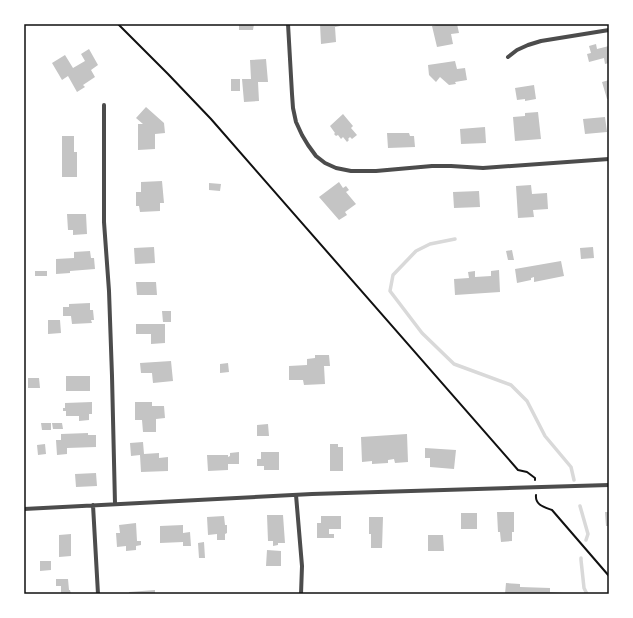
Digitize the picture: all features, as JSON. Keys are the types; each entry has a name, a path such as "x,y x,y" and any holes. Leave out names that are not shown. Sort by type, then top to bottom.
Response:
{"street":[{"path":"288,24 293,108 296,122 316,156 325,163 336,168 351,171 376,171 432,166 484,168 609,159"},
{"path":"508,57 517,50 541,41 609,30"},
{"path":"104,105 104,222 109,291 115,504"},
{"path":"24,509 296,495 609,484"},
{"path":"296,495 302,566 301,594"},
{"path":"93,505 98,594"}],"path":[{"path":"118,24 211,119 518,470 527,472 535,478"},
{"path":"536,495 540,506 552,510 609,576"}],"building":[{"path":"239,24 254,24 253,30 239,30"},
{"path":"320,24 340,24 340,26 335,27 336,42 321,44"},
{"path":"441,24 457,24 459,33 451,34 453,44 437,47 432,26"},
{"path":"596,44 597,49 609,46 609,63 605,64 604,58 589,62 587,54 591,53 589,46"},
{"path":"89,49 98,65 91,70 95,77 83,85 85,87 77,92 68,76 62,80 52,63 65,55 73,68 85,61 81,54"},
{"path":"266,59 268,82 258,82 259,101 244,102 242,79 251,79 250,60"},
{"path":"455,61 457,69 465,68 467,80 455,82 456,84 449,85 440,77 436,82 429,75 428,65"},
{"path":"231,79 240,79 240,91 231,91"},
{"path":"609,80 609,99 607,99 602,82"},
{"path":"534,85 536,99 525,101 525,99 517,100 515,88"},
{"path":"146,107 164,123 165,133 155,134 155,149 138,150 138,124 143,124 136,118"},
{"path":"538,112 541,139 515,141 513,117 525,116 525,113"},
{"path":"343,114 353,126 351,128 357,135 352,139 350,137 347,142 343,137 341,139 338,135 336,136 330,126"},
{"path":"605,117 607,132 585,134 583,119"},
{"path":"485,127 486,143 461,144 460,129"},
{"path":"387,133 409,133 410,136 414,136 415,147 388,148"},
{"path":"62,136 74,136 74,152 77,152 77,177 62,177"},
{"path":"162,181 164,203 160,203 160,211 140,212 139,206 136,206 136,192 141,192 141,182"},
{"path":"339,182 343,188 346,186 349,190 346,192 356,204 345,212 347,215 339,220 319,197"},
{"path":"209,183 221,184 220,191 209,190"},
{"path":"531,185 532,194 547,193 548,209 533,210 534,217 518,218 516,186"},
{"path":"479,191 480,207 454,208 453,192"},
{"path":"67,214 86,214 87,234 73,235 73,230 68,230"},
{"path":"154,247 155,263 135,264 134,248"},
{"path":"593,247 594,258 581,259 580,248"},
{"path":"512,250 514,260 508,260 506,251"},
{"path":"90,251 91,258 94,258 95,269 56,274 56,259 74,258 74,252"},
{"path":"561,261 564,276 534,282 534,277 531,278 531,280 517,283 515,269"},
{"path":"499,270 500,292 455,295 454,279 469,278 468,272 475,271 475,277 491,276 491,271"},
{"path":"35,271 47,271 47,276 35,276"},
{"path":"136,282 156,282 157,295 137,295"},
{"path":"90,303 90,310 93,310 94,320 91,320 92,323 72,324 71,316 63,316 63,307 69,307 69,304"},
{"path":"162,311 171,311 171,322 163,322"},
{"path":"48,320 60,320 61,333 48,334"},
{"path":"136,324 165,324 165,343 151,344 151,334 136,334"},
{"path":"315,355 329,355 330,366 324,366 325,384 304,385 303,380 289,380 289,366 307,365 307,359 315,358"},
{"path":"171,361 173,381 153,383 152,373 141,373 140,363"},
{"path":"228,363 229,372 220,373 220,364"},
{"path":"66,376 90,376 90,391 66,391"},
{"path":"28,378 39,378 40,388 28,388"},
{"path":"92,402 92,414 89,414 89,420 79,421 79,416 66,416 66,411 63,411 63,408 65,408 65,403"},
{"path":"135,402 152,402 152,406 164,406 165,418 156,419 156,432 143,432 142,420 135,420"},
{"path":"41,423 51,423 51,430 42,430"},
{"path":"52,423 62,423 63,429 53,429"},
{"path":"268,424 269,436 257,436 257,425"},
{"path":"88,433 88,435 96,435 96,447 67,448 67,454 57,455 56,440 61,440 61,434"},
{"path":"407,434 408,462 395,463 394,459 388,460 388,463 372,464 372,461 362,462 361,437"},
{"path":"143,442 144,454 159,453 159,458 168,457 168,471 141,472 140,455 131,456 130,443"},
{"path":"45,444 46,454 38,455 37,445"},
{"path":"330,444 338,444 338,447 343,447 343,471 330,471"},
{"path":"425,448 456,450 454,469 430,467 430,458 425,458"},
{"path":"239,452 239,464 228,464 228,470 208,471 207,455 228,455 228,457 230,456 230,453"},
{"path":"261,452 279,452 279,470 264,470 264,466 257,466 257,459 261,459"},
{"path":"96,473 97,486 76,487 75,474"},
{"path":"497,512 514,512 514,532 512,532 512,541 501,542 500,532 498,532"},
{"path":"605,512 609,512 609,526 606,526"},
{"path":"461,513 477,513 477,529 461,529"},
{"path":"267,515 283,515 285,543 278,543 278,545 273,546 273,541 268,541"},
{"path":"224,516 225,525 227,525 225,540 217,540 217,534 208,535 207,517"},
{"path":"321,516 341,516 341,529 329,529 329,534 334,534 334,538 317,538 317,523 321,523"},
{"path":"369,517 383,517 382,548 371,548"},
{"path":"136,523 137,541 141,541 141,545 136,546 136,550 126,551 126,546 117,547 116,533 120,533 119,525"},
{"path":"183,525 183,533 190,532 191,546 183,546 183,542 160,543 160,526"},
{"path":"71,534 71,556 59,557 59,535"},
{"path":"428,535 443,535 444,551 428,551"},
{"path":"204,542 205,558 199,558 198,543"},
{"path":"267,550 281,551 281,566 266,566"},
{"path":"40,561 51,561 51,570 40,571"},
{"path":"56,579 68,579 71,594 61,594 61,586 56,586"},
{"path":"506,583 520,584 520,587 550,588 550,592 564,594 505,594"},
{"path":"155,590 155,594 129,594 129,592"}],"waterway":[{"path":"455,239 430,244 416,251 393,275 390,291 422,333 454,364 511,385 527,401 545,436 571,467 574,480"},
{"path":"580,506 588,534 586,540"},
{"path":"581,558 584,588 587,594"}]}
